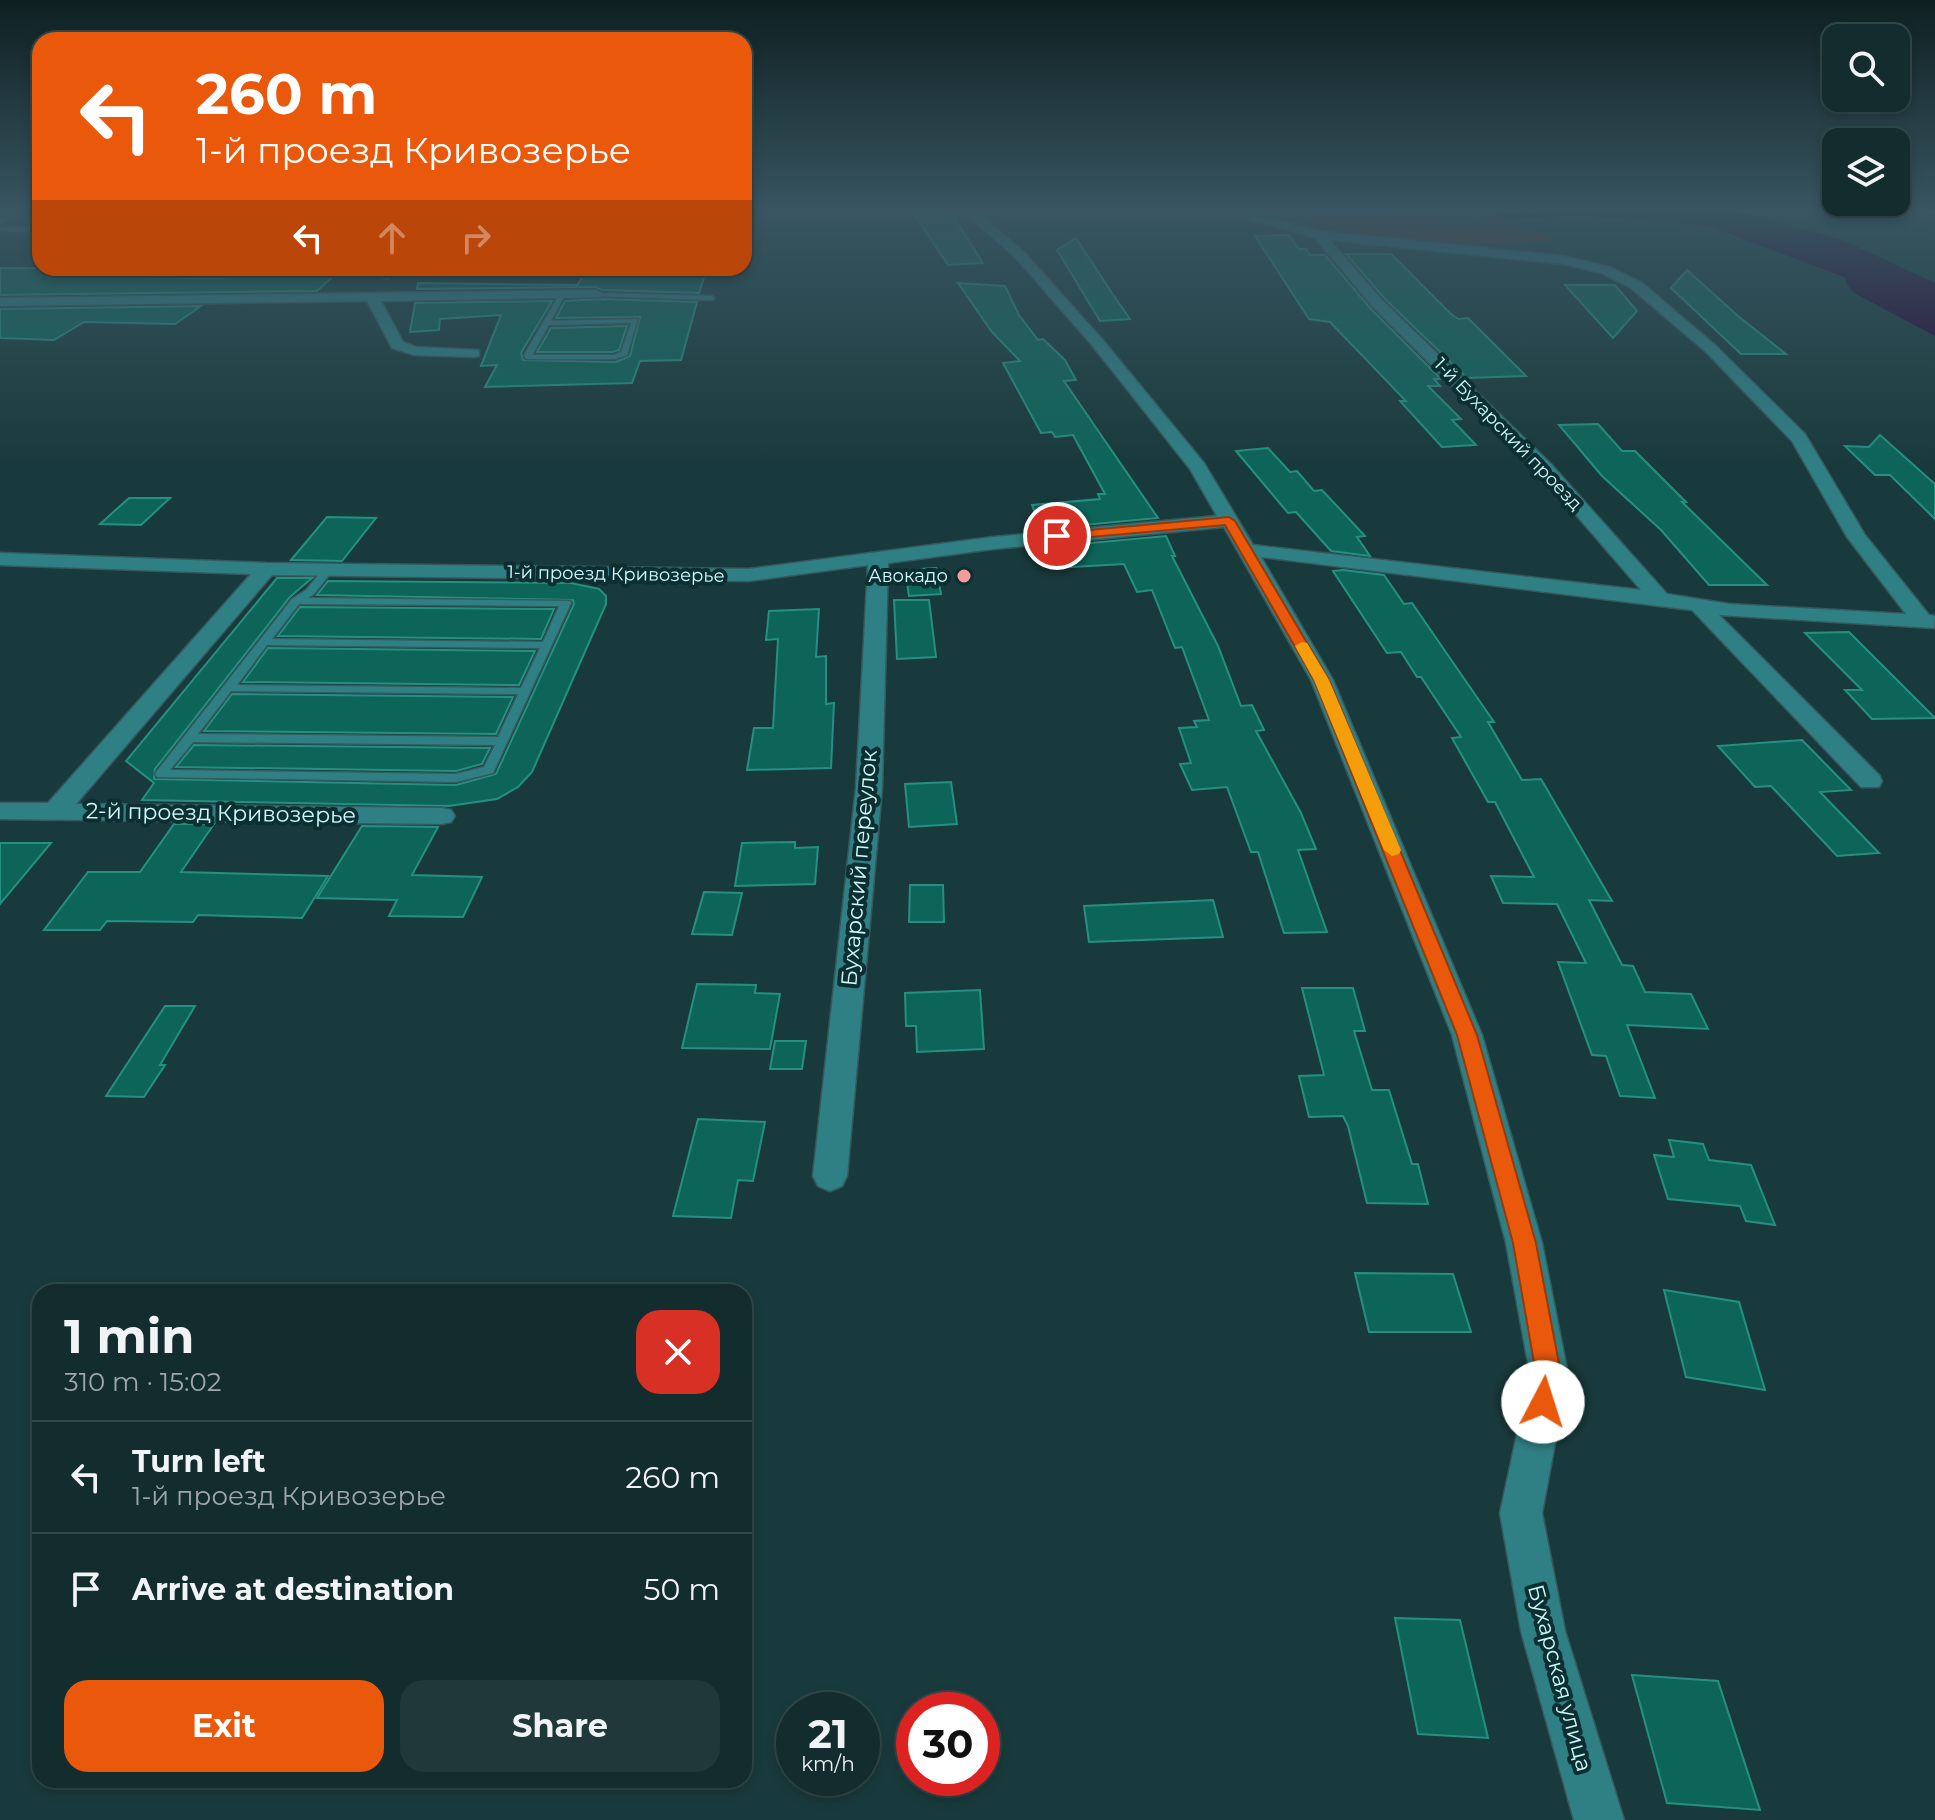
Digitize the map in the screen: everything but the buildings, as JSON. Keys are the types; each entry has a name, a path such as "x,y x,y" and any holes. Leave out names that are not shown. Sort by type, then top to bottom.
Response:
{"street":[{"path":"0,302 473,296"},
{"name":"Бухарская улица","path":"1056,296 1198,467 1322,680 1467,1035 1524,1243 1549,1374 1521,1513 1543,1631 1599,1820"},
{"name":"1-й Бухарский проезд","path":"1371,296 1545,468 1660,599"},
{"path":"1649,296 1710,348 1799,438 1857,537 1929,621"},
{"path":"372,297 397,345 414,351 474,353"},
{"name":"1-й проезд Кривозерье","path":"0,559 267,569 749,575 1005,542 1229,521"},
{"path":"1247,550 1699,606 1929,621"},
{"name":"Бухарский переулок","path":"830,1176 869,788 878,560"},
{"path":"56,810 267,569"},
{"path":"1699,606 1870,781"},
{"name":"2-й проезд Кривозерье","path":"0,811 442,816"}],"lane":[{"path":"546,323 637,323 624,353 619,356 531,358 528,355 546,323 561,296"},
{"path":"652,296 712,298"},
{"path":"296,601 566,603 489,770 456,778 161,774 296,601 310,592 328,570"},
{"path":"264,642 547,645"},
{"path":"228,688 525,691"},
{"path":"190,738 502,741"}],"shaded area":[{"path":"1860,296 1935,296 1935,336"}],"slow traffic":[{"path":"1302,646 1322,680 1392,850"}],"place":[{"name":"Авокадо","path":"964,576"}],"route":[{"path":"1057,536 1229,521 1322,680 1467,1035 1524,1243 1549,1374 1543,1402"}]}
